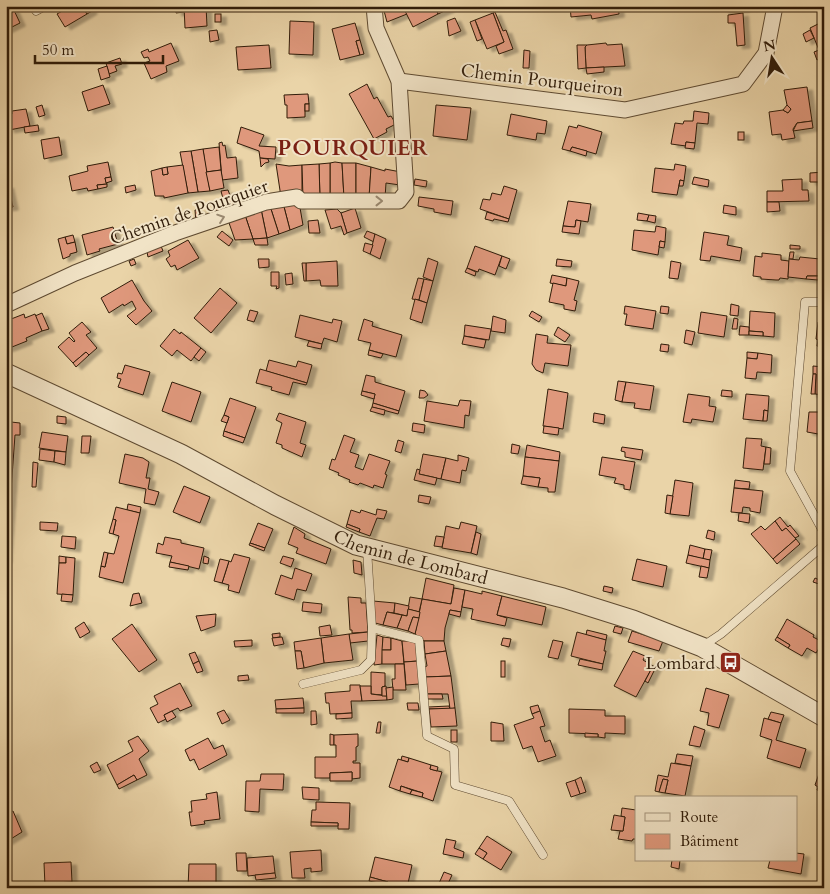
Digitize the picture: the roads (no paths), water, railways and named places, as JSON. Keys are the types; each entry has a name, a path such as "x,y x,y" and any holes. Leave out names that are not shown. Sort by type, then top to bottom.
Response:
{"street":[{"name":"Chemin de Pourquier","path":"6,305 75,273 175,233 266,202 297,197 301,201 399,201 406,192 399,81 376,28 374,6"},
{"name":"Chemin Pourqueiron","path":"399,81 625,110 743,84 766,53 775,6"},
{"name":"Chemin de Lombard","path":"6,373 181,454 275,506 367,549 563,598 633,620 702,647 824,717"}],"lane":[{"path":"33,6 36,11 45,6"},
{"path":"824,302 805,302 790,471 824,533"},
{"path":"702,647 721,634 824,545"},
{"path":"303,684 361,670 371,660 372,628 367,549"},
{"path":"372,628 419,640 427,736 454,749 455,785 509,801 542,855"}],"place":[{"name":"Lombard","path":"731,663"}],"district":[{"name":"POURQUIER","path":"353,147"}]}
